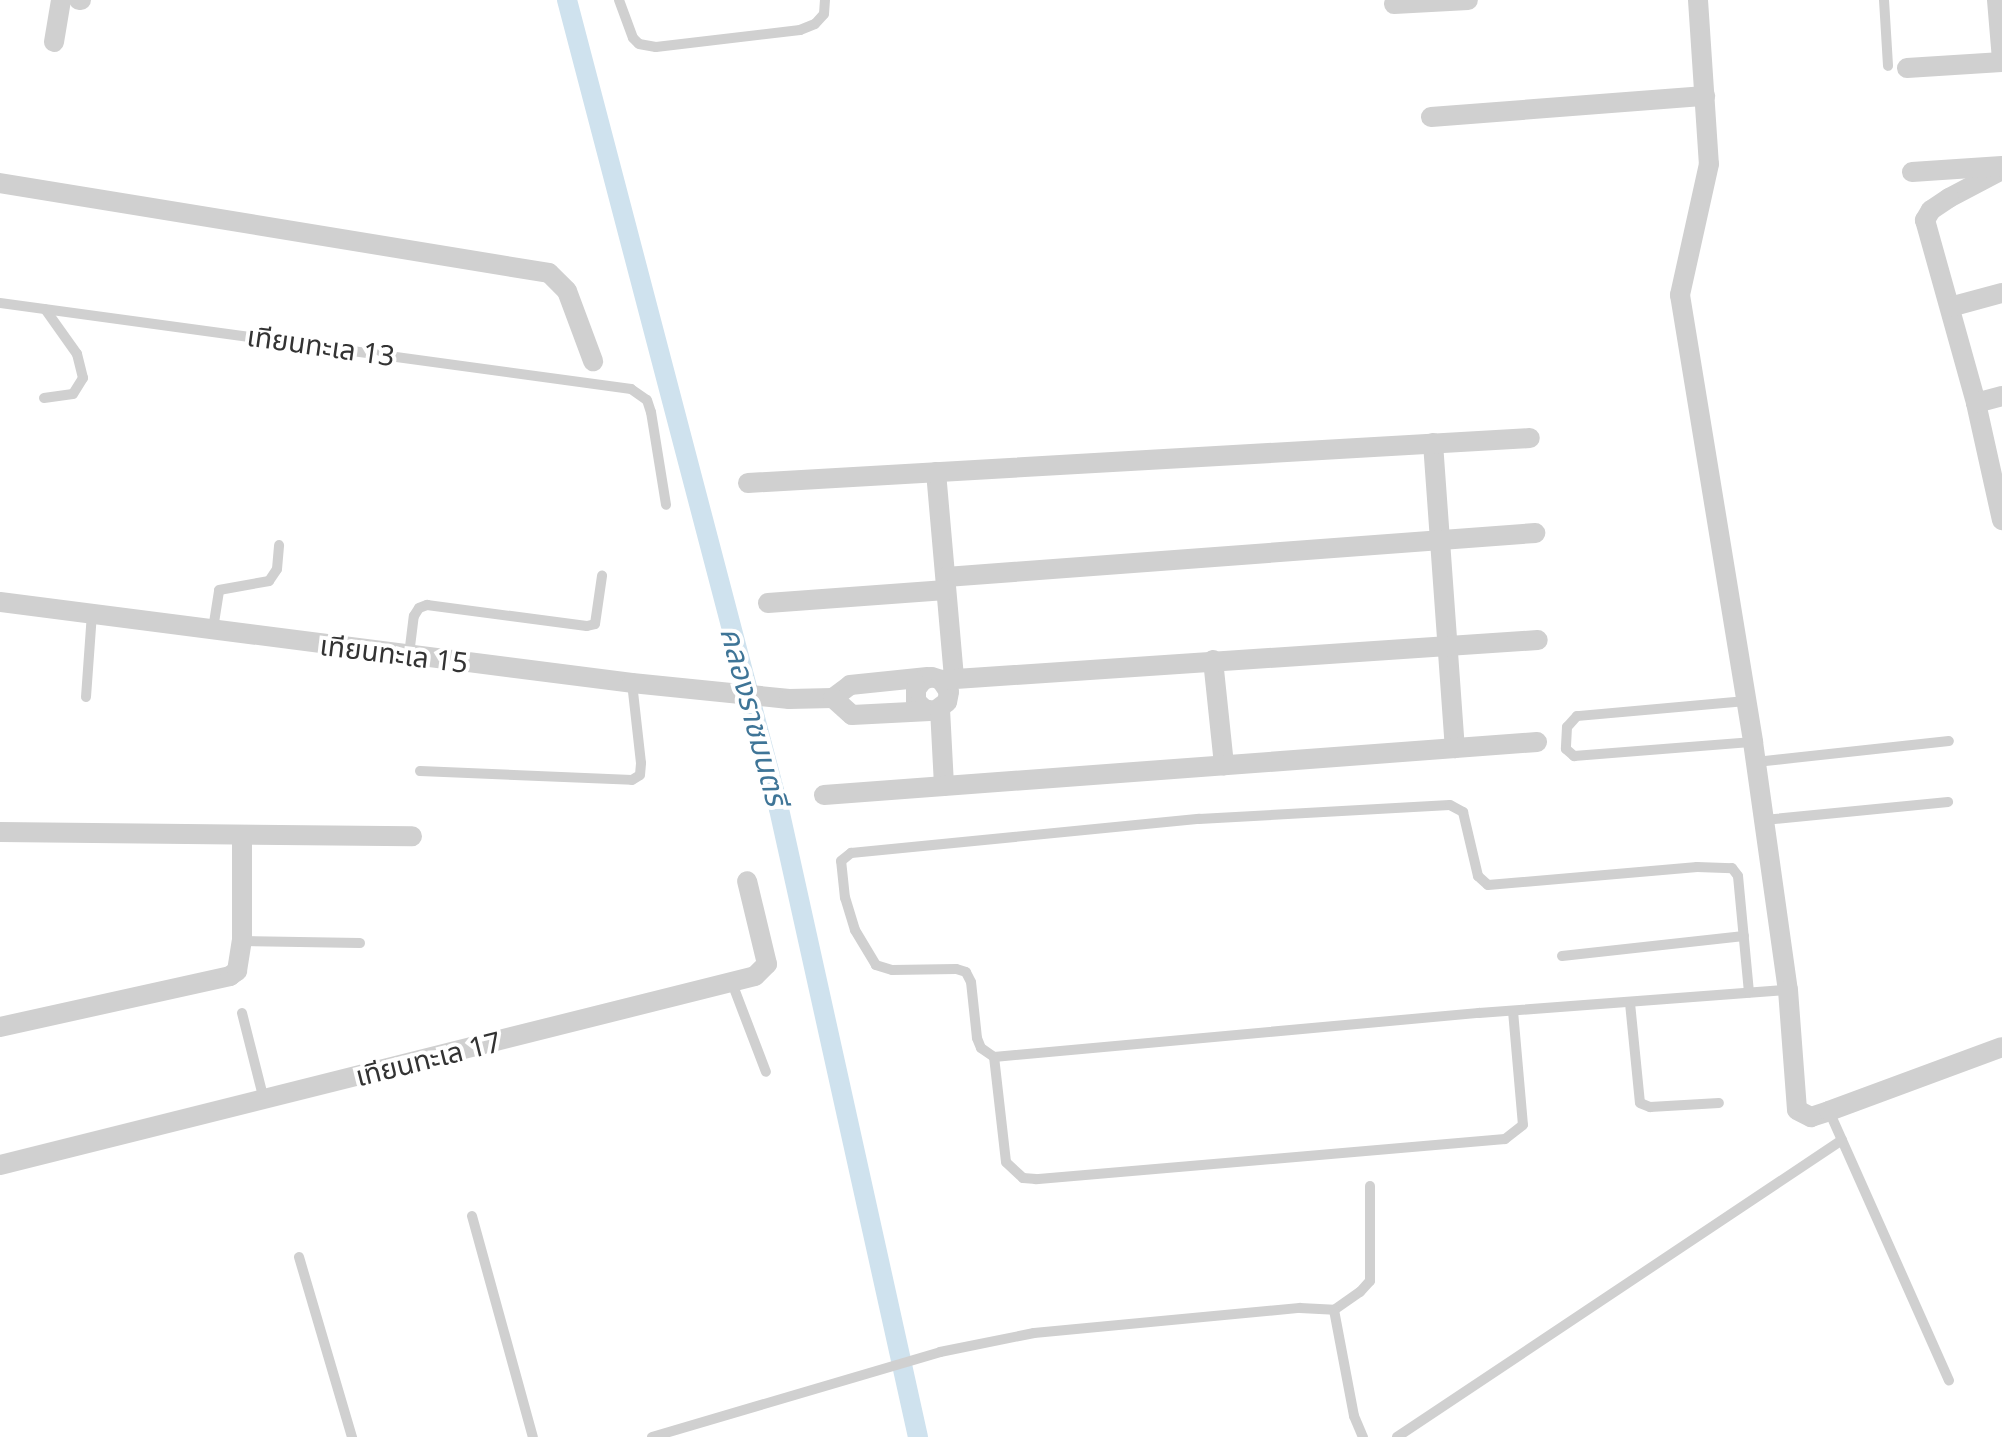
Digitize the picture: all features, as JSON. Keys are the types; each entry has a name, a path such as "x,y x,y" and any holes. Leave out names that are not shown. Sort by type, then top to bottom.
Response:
{"street":[{"path":"54,42 61,0"},
{"path":"1394,4 1468,0"},
{"path":"1698,0 1709,176 1691,233 1680,295 1764,820 1788,990 1797,1110 1811,1117 2002,1047"},
{"path":"1897,67 2002,61 1997,0"},
{"path":"1431,117 1705,96"},
{"path":"1912,172 2002,168"},
{"path":"2002,168 1949,198 1926,216 1926,228 1999,492 2002,520"},
{"path":"0,183 549,273 567,291 593,361"},
{"path":"1950,307 2002,293"},
{"path":"1976,403 2002,396"},
{"path":"748,483 1530,438"},
{"path":"1433,443 1455,748"},
{"path":"936,472 946,583 941,678 948,687 949,697 935,710 852,715 833,698 850,685 941,678 1213,660 1538,640"},
{"path":"768,603 946,583 1439,538 1535,533"},
{"name":"เทียนทะเล 15","path":"0,602 632,683 789,699 833,698"},
{"path":"1213,660 1224,765"},
{"path":"935,710 919,706 915,695 918,684 941,678"},
{"path":"935,710 944,786"},
{"path":"824,795 1537,742"},
{"path":"0,832 412,836"},
{"path":"0,1027 230,976 237,971 242,941 242,835"},
{"name":"เทียนทะเล 17","path":"0,1165 755,976 767,964 747,881"}],"lane":[{"path":"619,0 633,38 639,44 656,47 800,30 815,24 824,14 825,0"},
{"path":"1884,0 1897,67"},
{"name":"เทียนทะเล 13","path":"0,303 465,365 640,393 647,400 651,412 666,505"},
{"path":"44,398 73,394 83,378 77,354 45,309"},
{"path":"213,629 219,590 269,581 277,569 279,545"},
{"path":"409,655 414,616 419,608 427,605 587,626 595,624 602,576"},
{"path":"86,697 92,614"},
{"path":"420,771 632,780 640,775 641,763 632,683"},
{"path":"1746,701 1577,716 1567,727 1566,749 1574,756 1754,752 1949,741"},
{"path":"1764,820 1948,802"},
{"path":"1749,992 1738,876 1732,868 1725,866 1488,885 1478,876 1463,812 1450,805 1229,816 851,853 841,861 845,898 855,930 876,965 892,970 956,969 966,972 971,982 977,1038 981,1048 994,1057 1788,990"},
{"path":"1562,956 1744,936"},
{"path":"242,941 360,943"},
{"path":"732,983 766,1072"},
{"path":"1630,1003 1640,1103 1650,1107 1719,1103"},
{"path":"994,1057 1006,1162 1023,1178 1474,1141 1511,1137 1523,1125 1513,1011"},
{"path":"242,1013 264,1100"},
{"path":"1829,1111 1949,1381"},
{"path":"1397,1437 1842,1140"},
{"path":"652,1437 940,1352 1034,1333 1276,1309 1334,1310 1370,1281 1370,1186"},
{"path":"472,1216 533,1437"},
{"path":"299,1257 352,1437"},
{"path":"1334,1310 1354,1416 1363,1437"}],"waterway":[{"name":"คลองราชมนตรี","path":"567,0 779,809 918,1437"}]}
